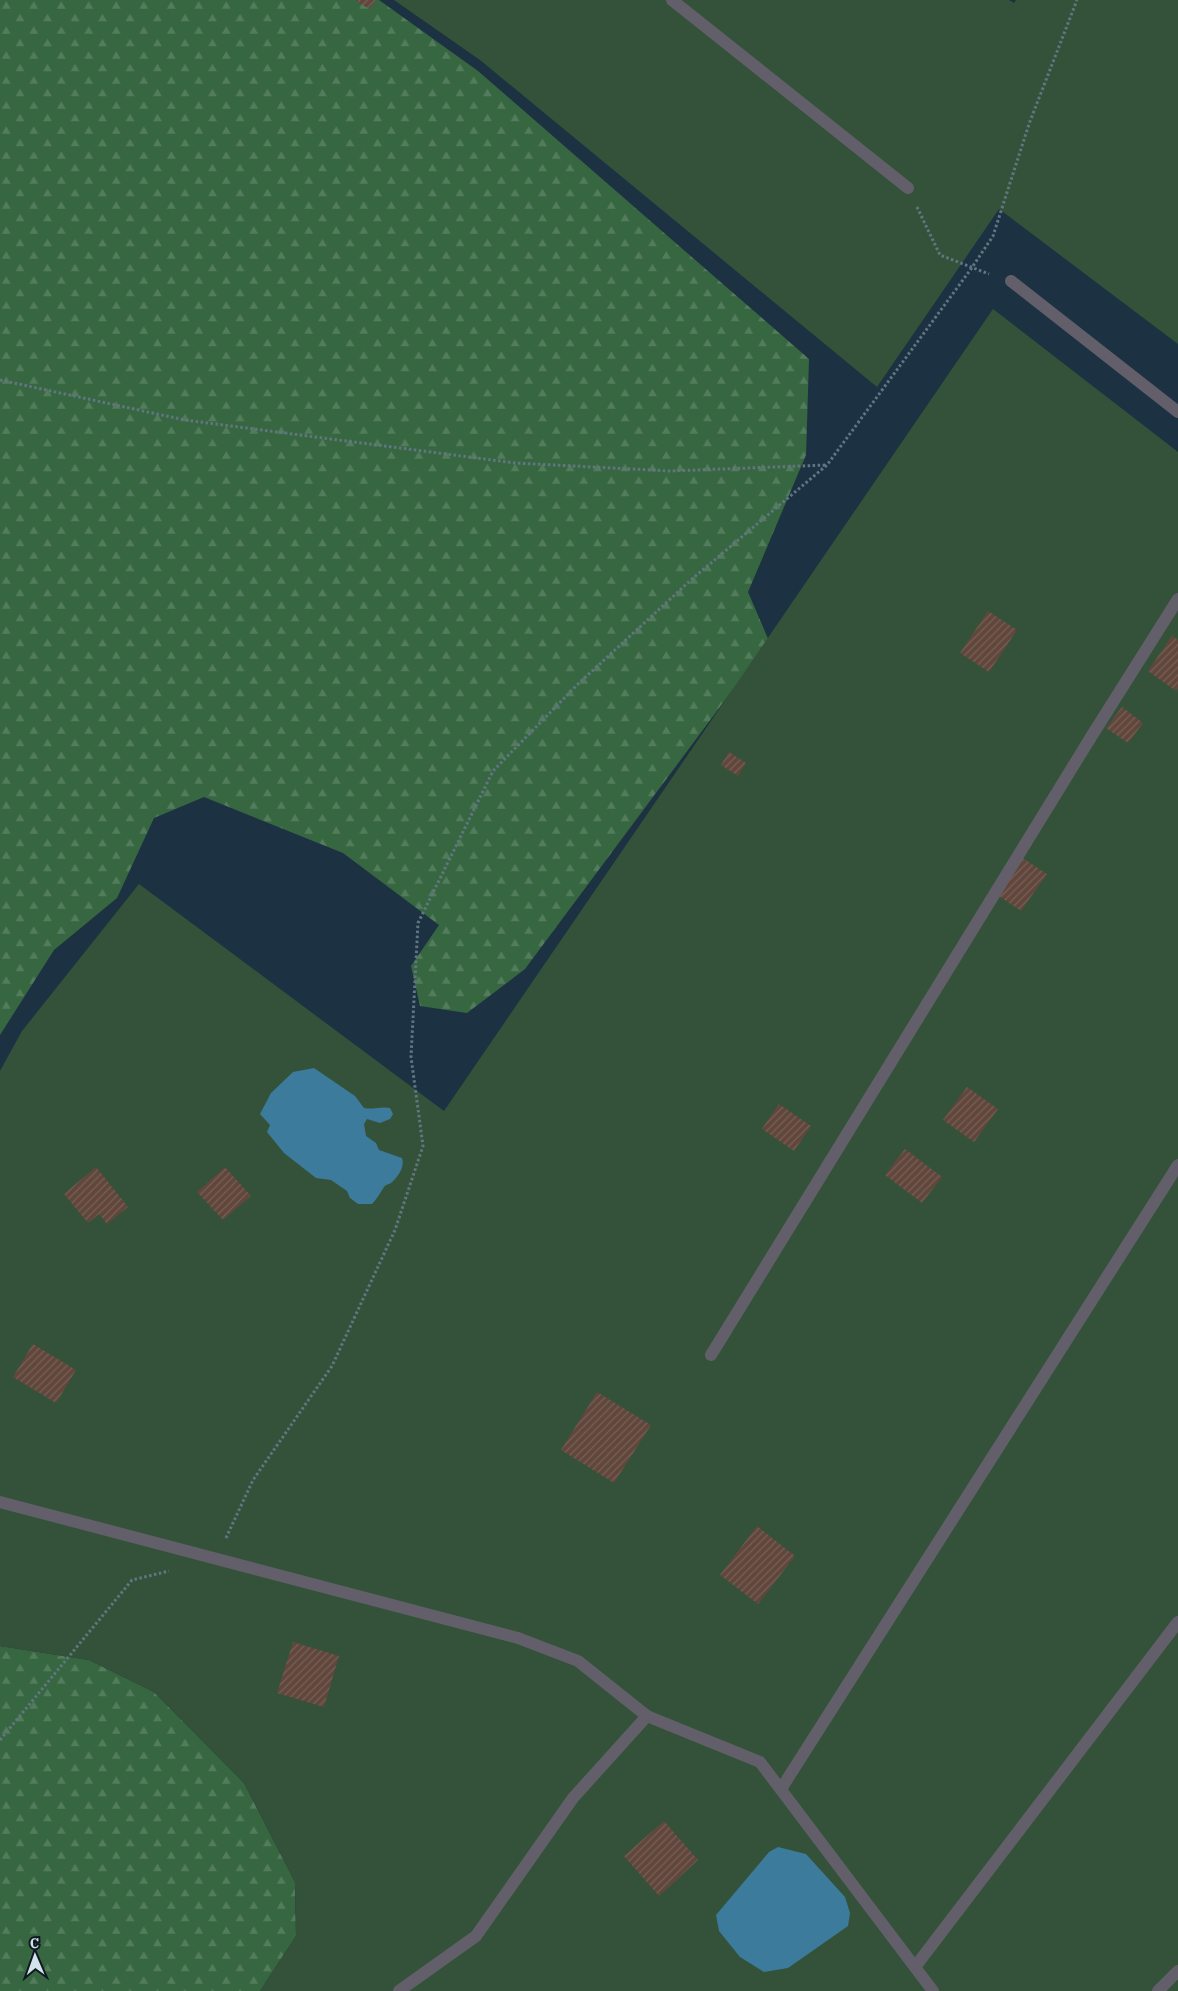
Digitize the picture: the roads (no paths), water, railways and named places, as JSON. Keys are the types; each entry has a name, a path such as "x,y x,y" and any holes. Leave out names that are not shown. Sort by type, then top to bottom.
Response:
{"street":[{"path":"672,0 908,188"},
{"path":"1011,281 1178,412"},
{"path":"711,1355 1178,599"},
{"path":"780,1789 1178,1166"},
{"path":"0,1502 518,1638 578,1661 647,1716 760,1762 933,1991"},
{"path":"915,1967 1178,1622"},
{"path":"399,1991 476,1936 573,1798 647,1716"},
{"path":"1158,1991 1178,1971"}],"water":[{"path":"314,1068 355,1096 364,1108 390,1108 393,1114 390,1119 380,1123 367,1119 364,1124 366,1136 376,1143 379,1150 402,1158 403,1161 398,1175 391,1183 385,1186 372,1204 358,1204 350,1198 347,1191 331,1180 316,1178 284,1153 267,1132 270,1125 260,1114 271,1093 293,1072"},
{"path":"778,1847 806,1854 845,1897 850,1913 848,1926 788,1968 764,1972 740,1957 719,1931 716,1915 769,1852"}]}
